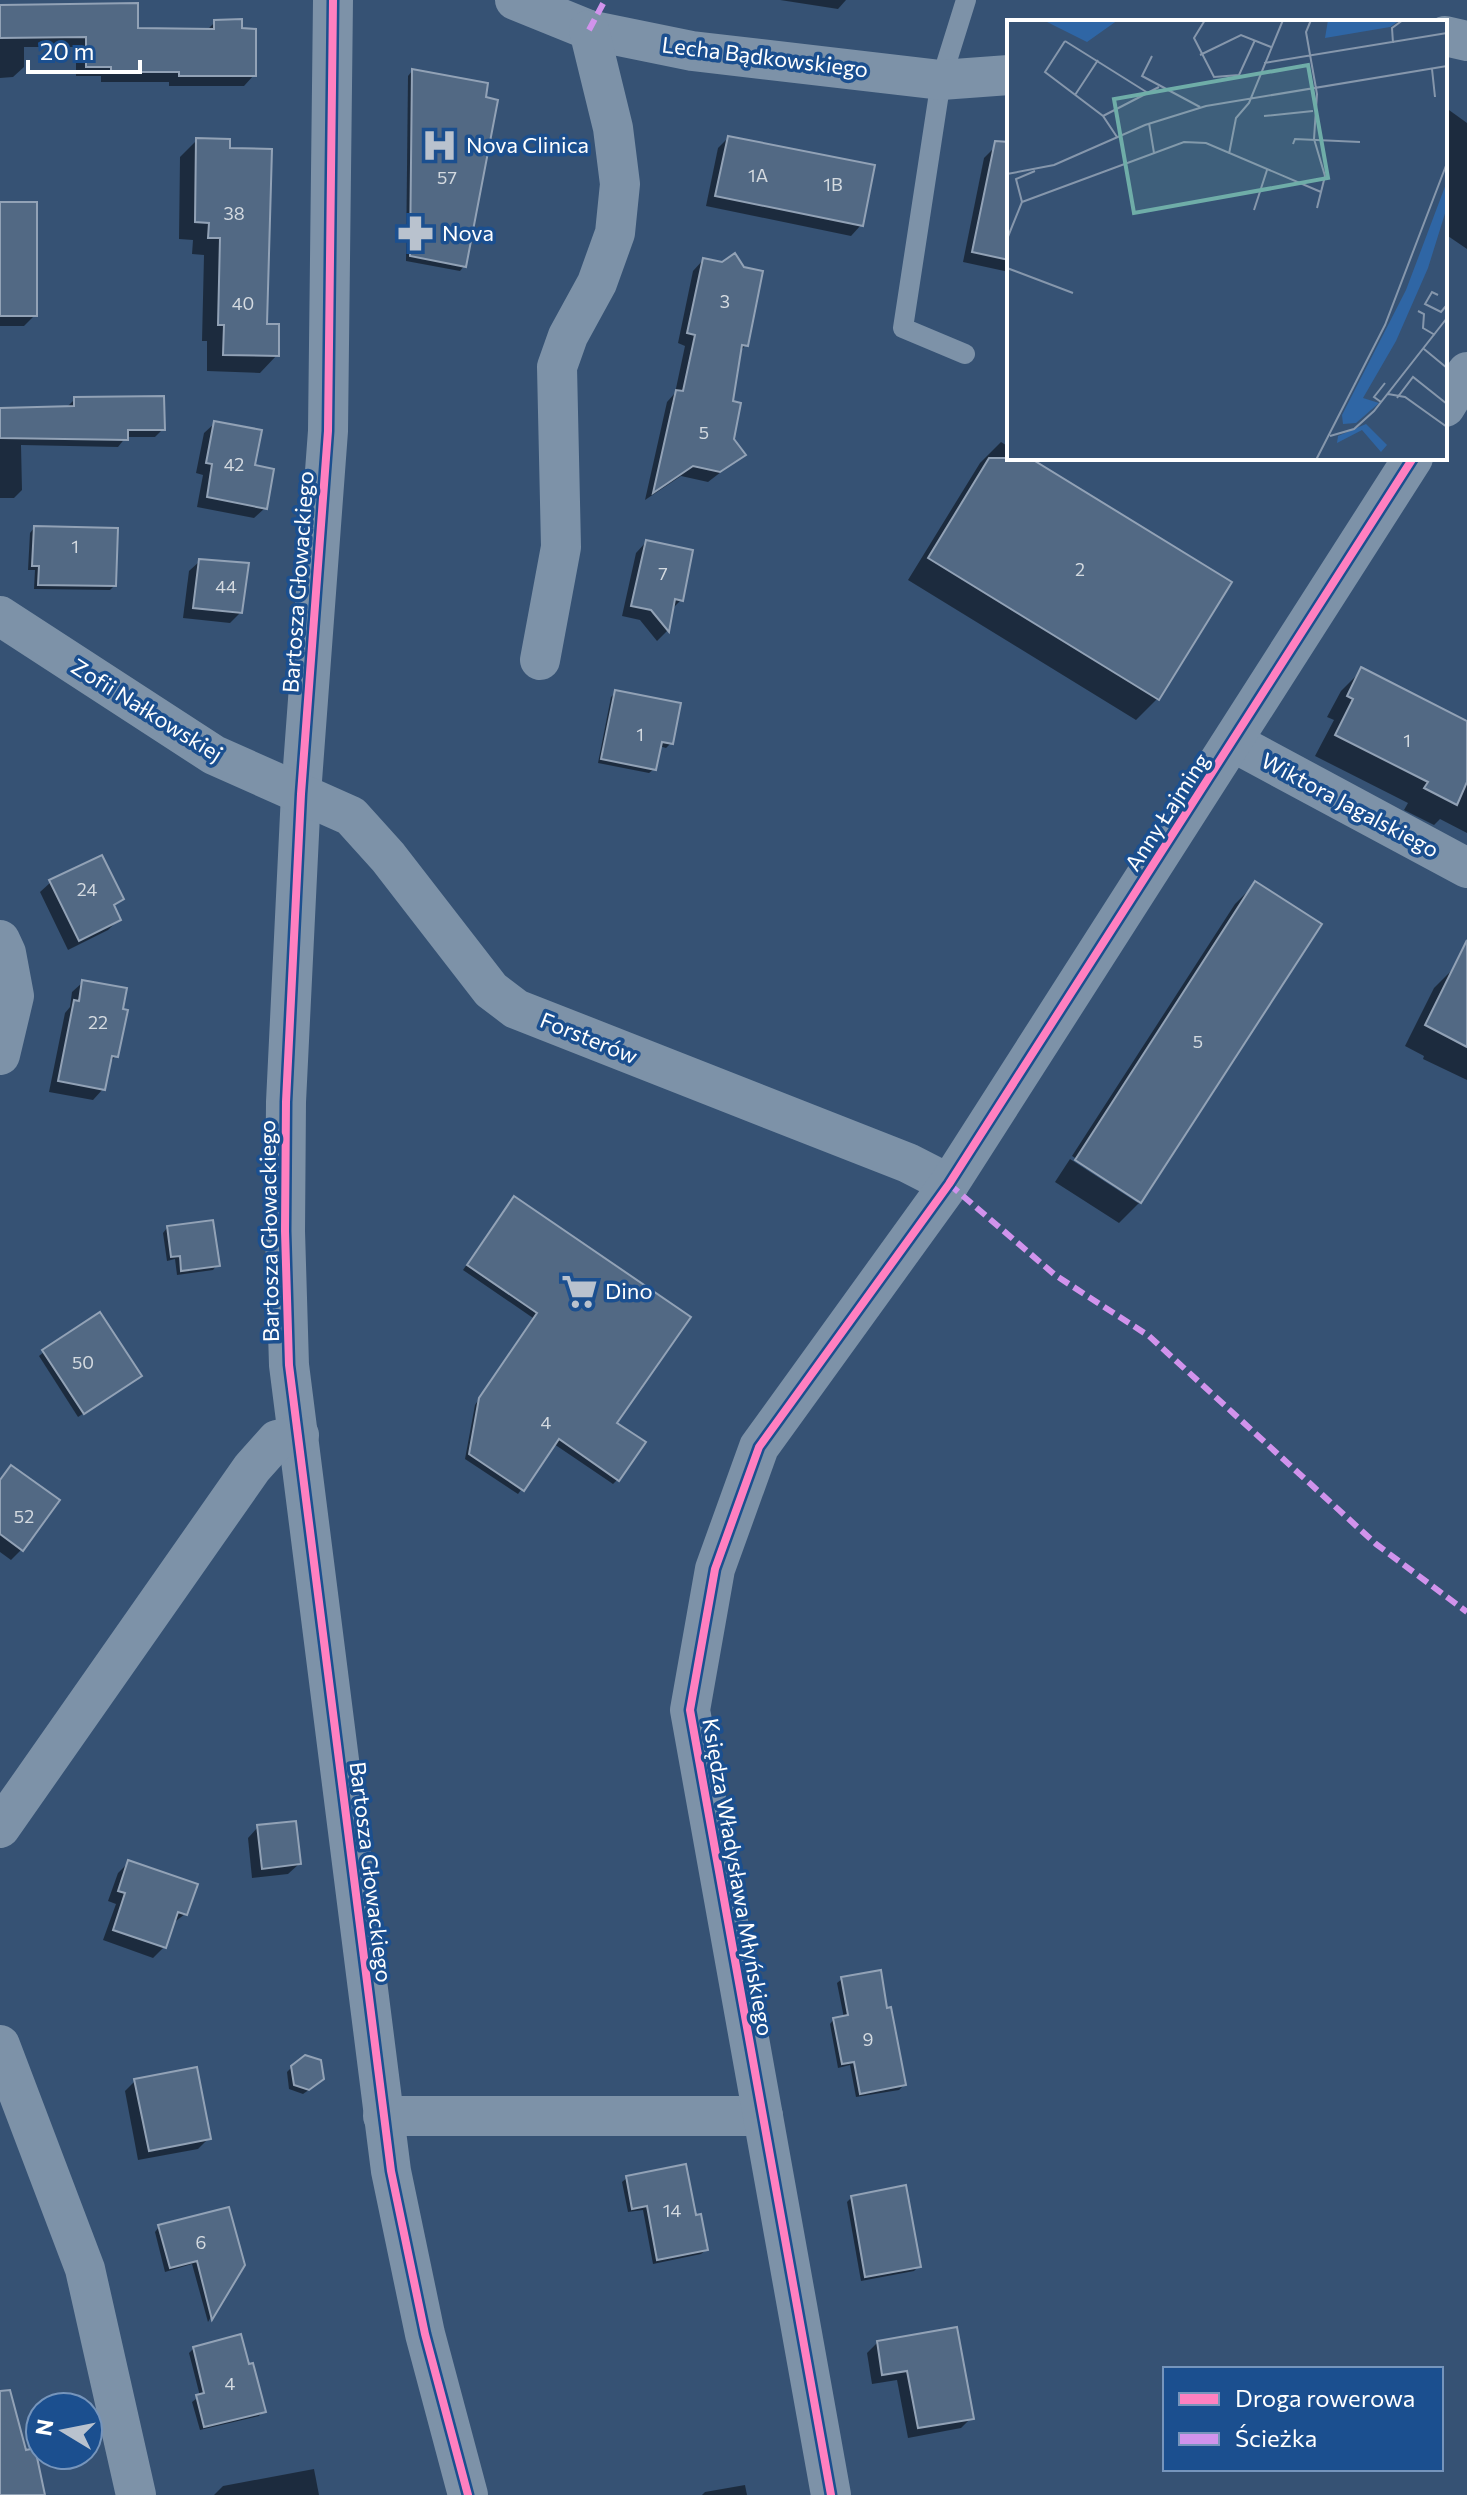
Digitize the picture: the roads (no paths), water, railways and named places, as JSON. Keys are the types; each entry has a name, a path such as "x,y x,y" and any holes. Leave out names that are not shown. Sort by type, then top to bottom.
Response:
{"street":[{"name":"Bartosza Głowackiego","path":"333,0 328,431 301,794 286,1102 289,1365 391,2171 425,2334 468,2495"},
{"name":"Lecha Bądkowskiego","path":"515,0 589,30 692,51 941,80 1007,75"},
{"path":"540,660 561,547 557,367 568,336 597,283 615,233 620,184 613,128 589,30"},
{"path":"1447,36 1467,41"},
{"path":"1447,404 1467,372"},
{"name":"Anny Łajming","path":"949,1184 1412,460"},
{"name":"Zofii Nałkowskiej","path":"0,616 214,755 301,794"},
{"name":"Wiktora Jagalskiego","path":"1233,742 1467,868"},
{"name":"Forsterów","path":"301,794 351,816 388,857 491,990 516,1009 908,1163 949,1184"},
{"path":"0,940 6,953 14,996 0,1055"},
{"name":"Księdza Władysława Młyńskiego","path":"831,2495 690,1710 715,1569 759,1447 949,1184"},
{"path":"0,1828 252,1468 277,1440 299,1435"},
{"path":"2,2054 85,2269 136,2495"},
{"path":"383,2116 763,2116"}],"lane":[{"path":"965,354 903,328 941,80 966,0"}],"place":[{"name":"Nova Clinica","path":"440,145"},
{"name":"Nova","path":"416,233"},
{"name":"Dino","path":"579,1291"}]}
